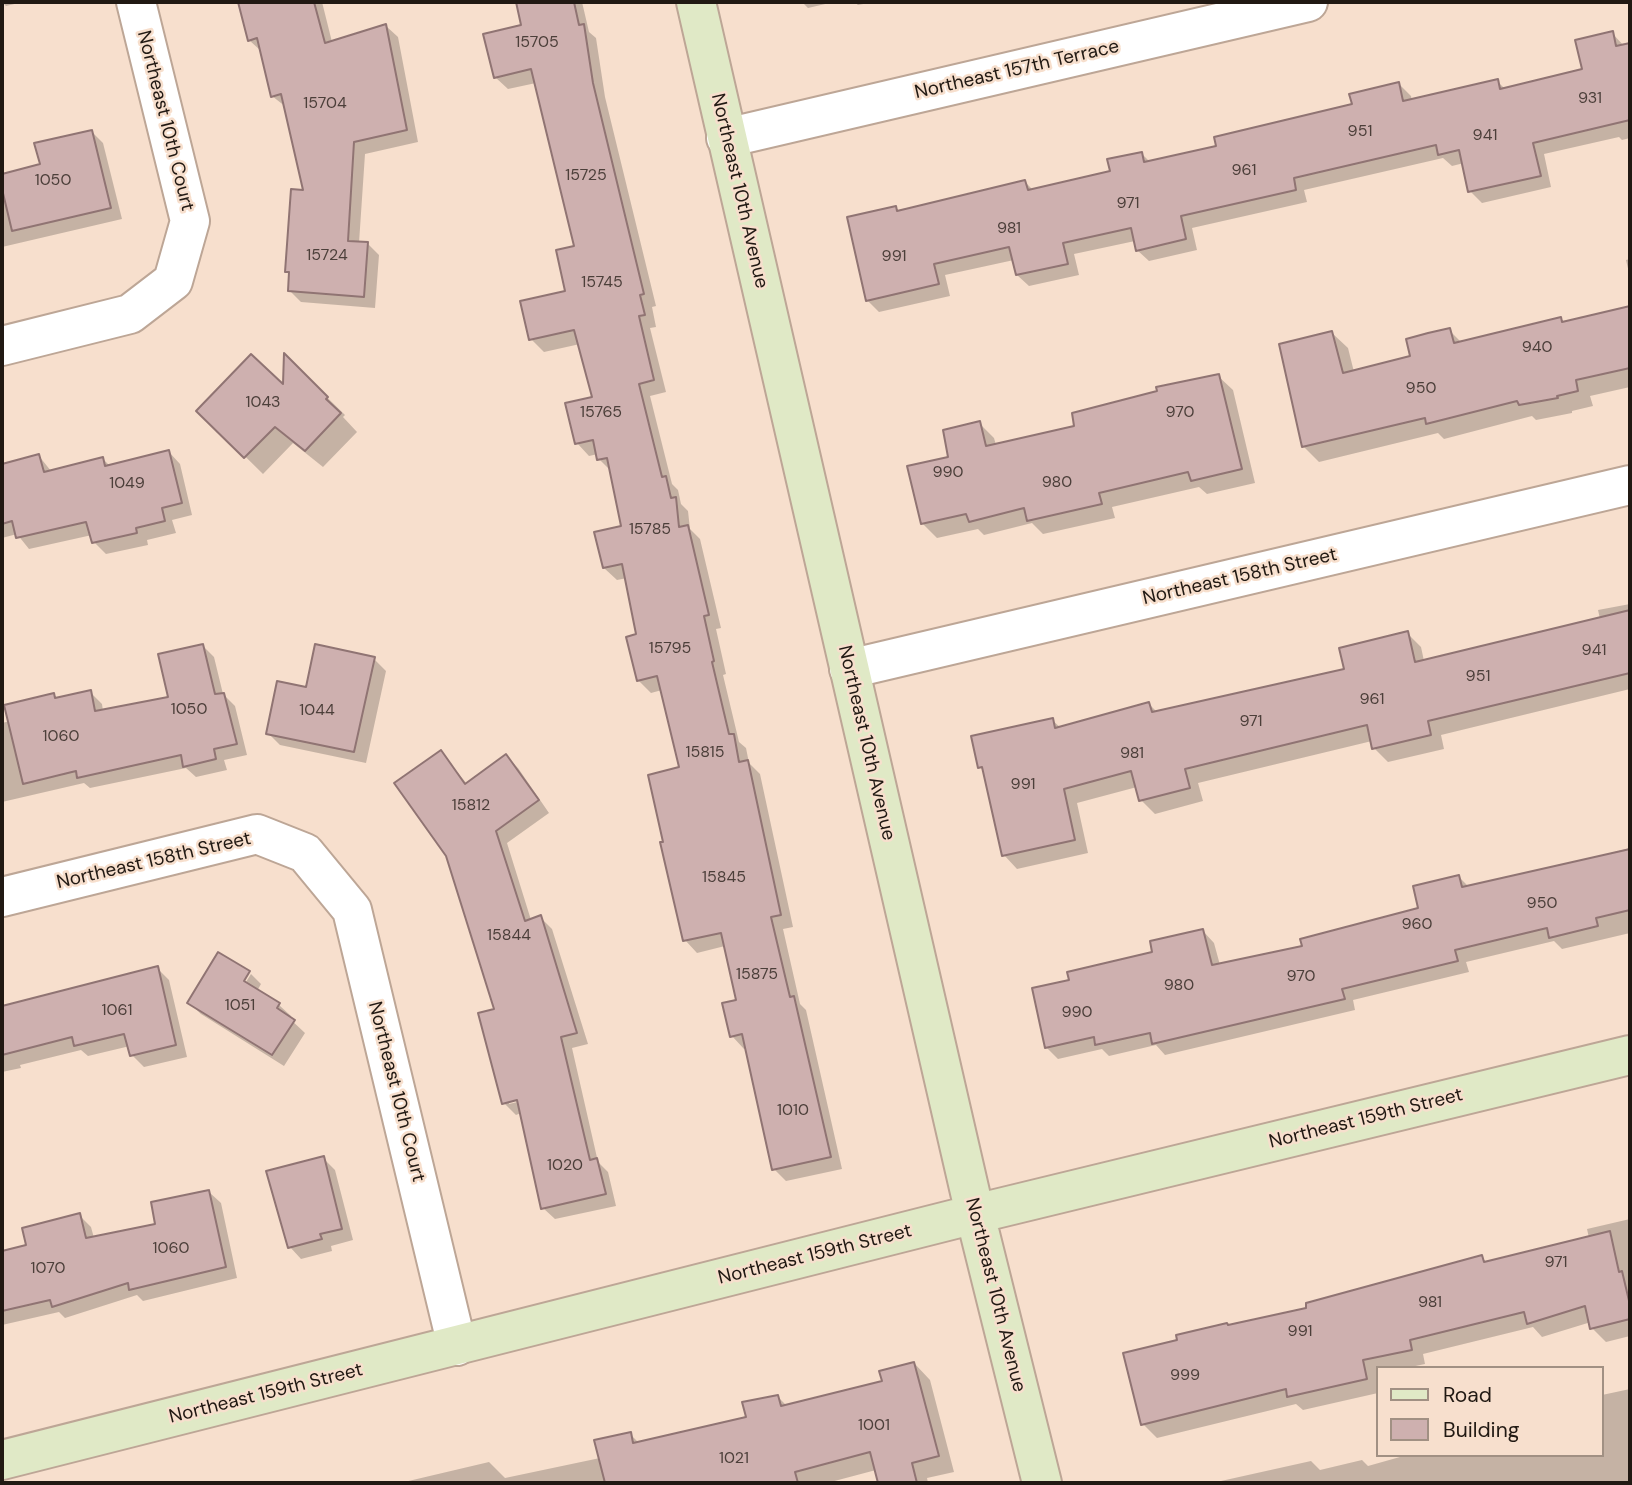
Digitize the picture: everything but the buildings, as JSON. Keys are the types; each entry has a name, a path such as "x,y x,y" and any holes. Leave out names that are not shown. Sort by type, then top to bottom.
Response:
{"street":[{"name":"Northeast 10th Court","path":"2,345 130,314 173,281 190,221 136,2"},
{"name":"Northeast 10th Avenue","path":"696,2 975,1214 1042,1483"},
{"name":"Northeast 157th Terrace","path":"726,138 1308,2"},
{"name":"Northeast 158th Street","path":"849,669 1630,485"},
{"name":"Northeast 158th Street","path":"2,897 257,834 305,853"},
{"name":"Northeast 10th Court","path":"305,853 352,910 457,1346"},
{"name":"Northeast 159th Street","path":"2,1460 975,1214 1630,1055"}]}
